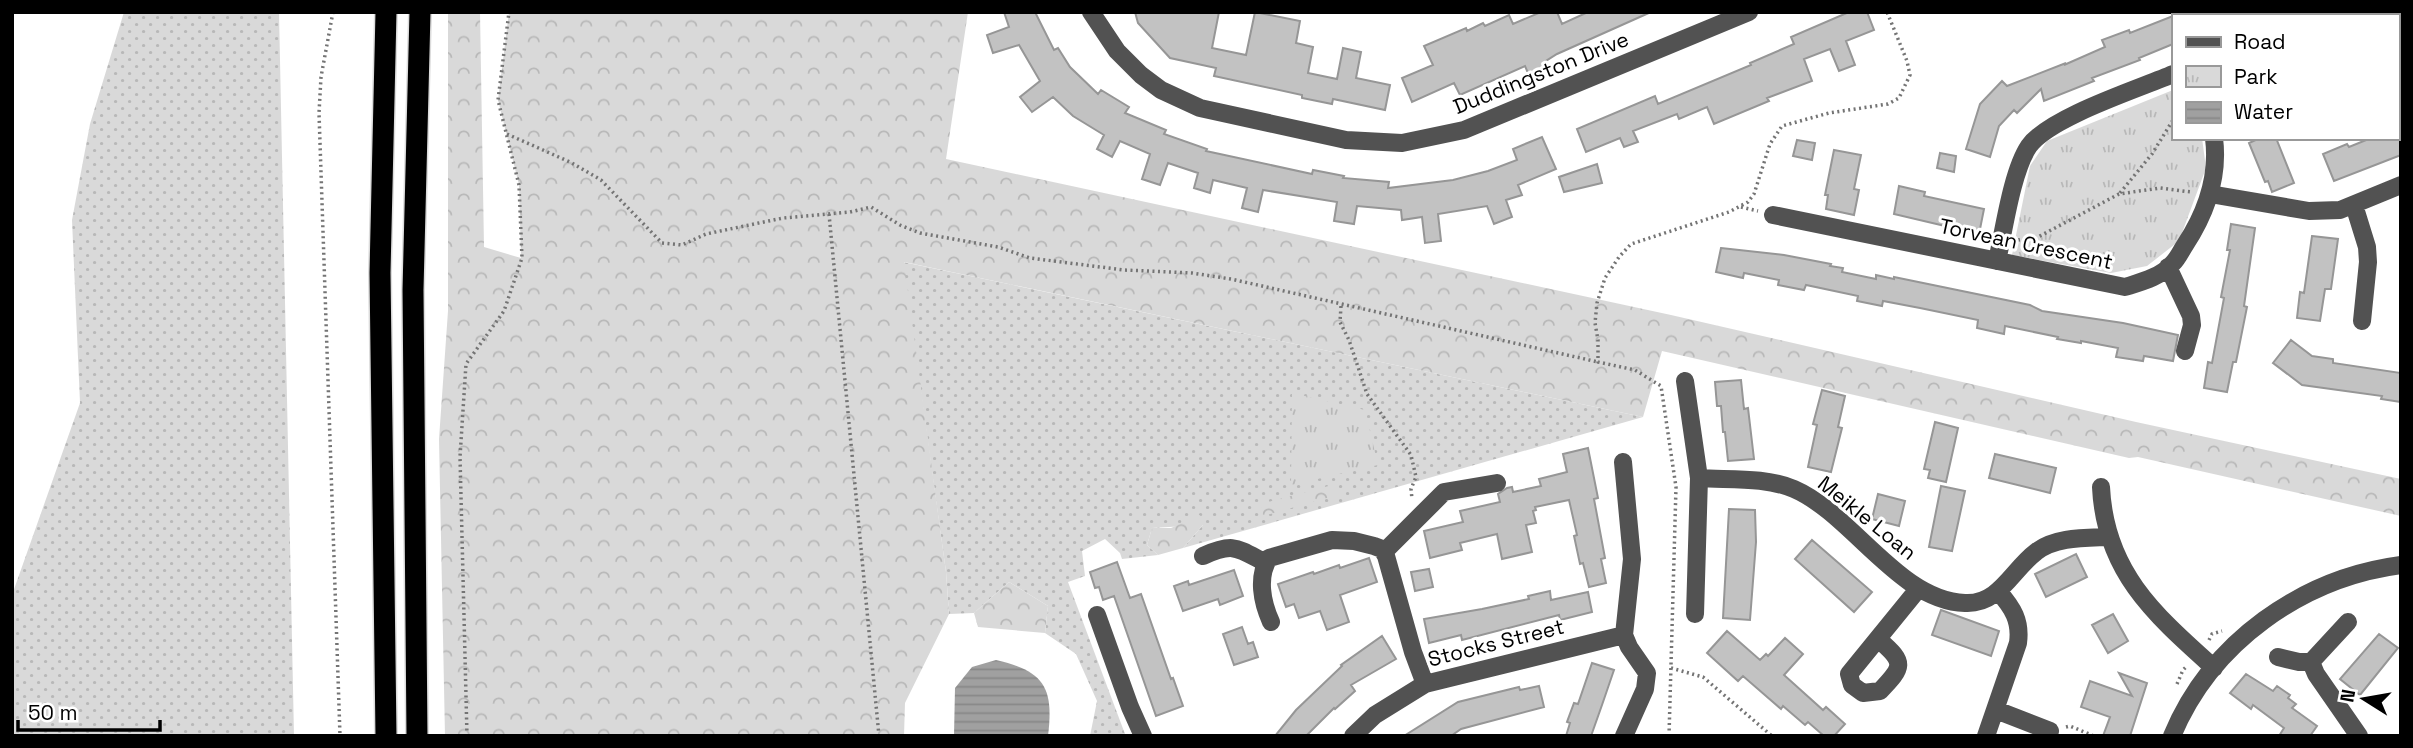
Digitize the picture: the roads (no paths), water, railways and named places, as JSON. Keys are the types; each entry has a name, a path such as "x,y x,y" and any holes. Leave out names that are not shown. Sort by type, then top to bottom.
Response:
{"highway":[{"path":"386,12 380,273 386,736"},
{"path":"417,736 413,290 420,12"}],"street":[{"name":"Duddingston Drive","path":"1091,12 1117,51 1141,75 1161,90 1200,108 1346,140 1402,143 1464,130 1749,12"},
{"path":"1997,261 2019,167 2029,146 2041,133 2059,121 2172,74"},
{"name":"Torvean Crescent","path":"1773,215 2125,287 2151,278 2173,264 2196,228 2210,194 2216,155 2214,140"},
{"path":"2210,194 2309,211 2340,210 2401,185"},
{"path":"2354,205 2367,247 2362,321"},
{"path":"2168,268 2191,316 2192,326 2185,351"},
{"path":"1685,381 1699,478 1695,614"},
{"path":"1623,462 1632,559 1624,635 1629,648 1647,673 1645,689 1624,736"},
{"name":"Meikle Loan","path":"1699,478 1769,482 1797,491 1824,508 1919,588 1961,603 1987,599 2037,551 2068,540 2108,537"},
{"path":"1384,552 1447,490 1497,483"},
{"path":"2101,487 2102,512 2108,537 2121,565 2143,600 2161,620 2214,668"},
{"path":"1271,622 1263,597 1263,570 1269,558 1332,540 1354,541 1374,546 1384,552 1390,567 1413,652 1426,684"},
{"path":"1203,556 1221,548 1233,547 1266,563"},
{"path":"2172,736 2189,701 2243,635 2290,602 2344,577 2374,568 2401,565"},
{"path":"1879,640 1919,588"},
{"path":"1986,736 2020,633 2020,623 1998,591"},
{"path":"1097,615 1143,736"},
{"path":"2278,657 2311,662 2348,622"},
{"name":"Stocks Street","path":"1353,736 1375,715 1426,684 1624,635"},
{"path":"2311,662 2316,674 2359,736"},
{"path":"1996,710 2050,731"}],"water":[{"path":"996,660 1025,670 1042,684 1049,705 1048,736 954,736 955,688 972,667"}]}
